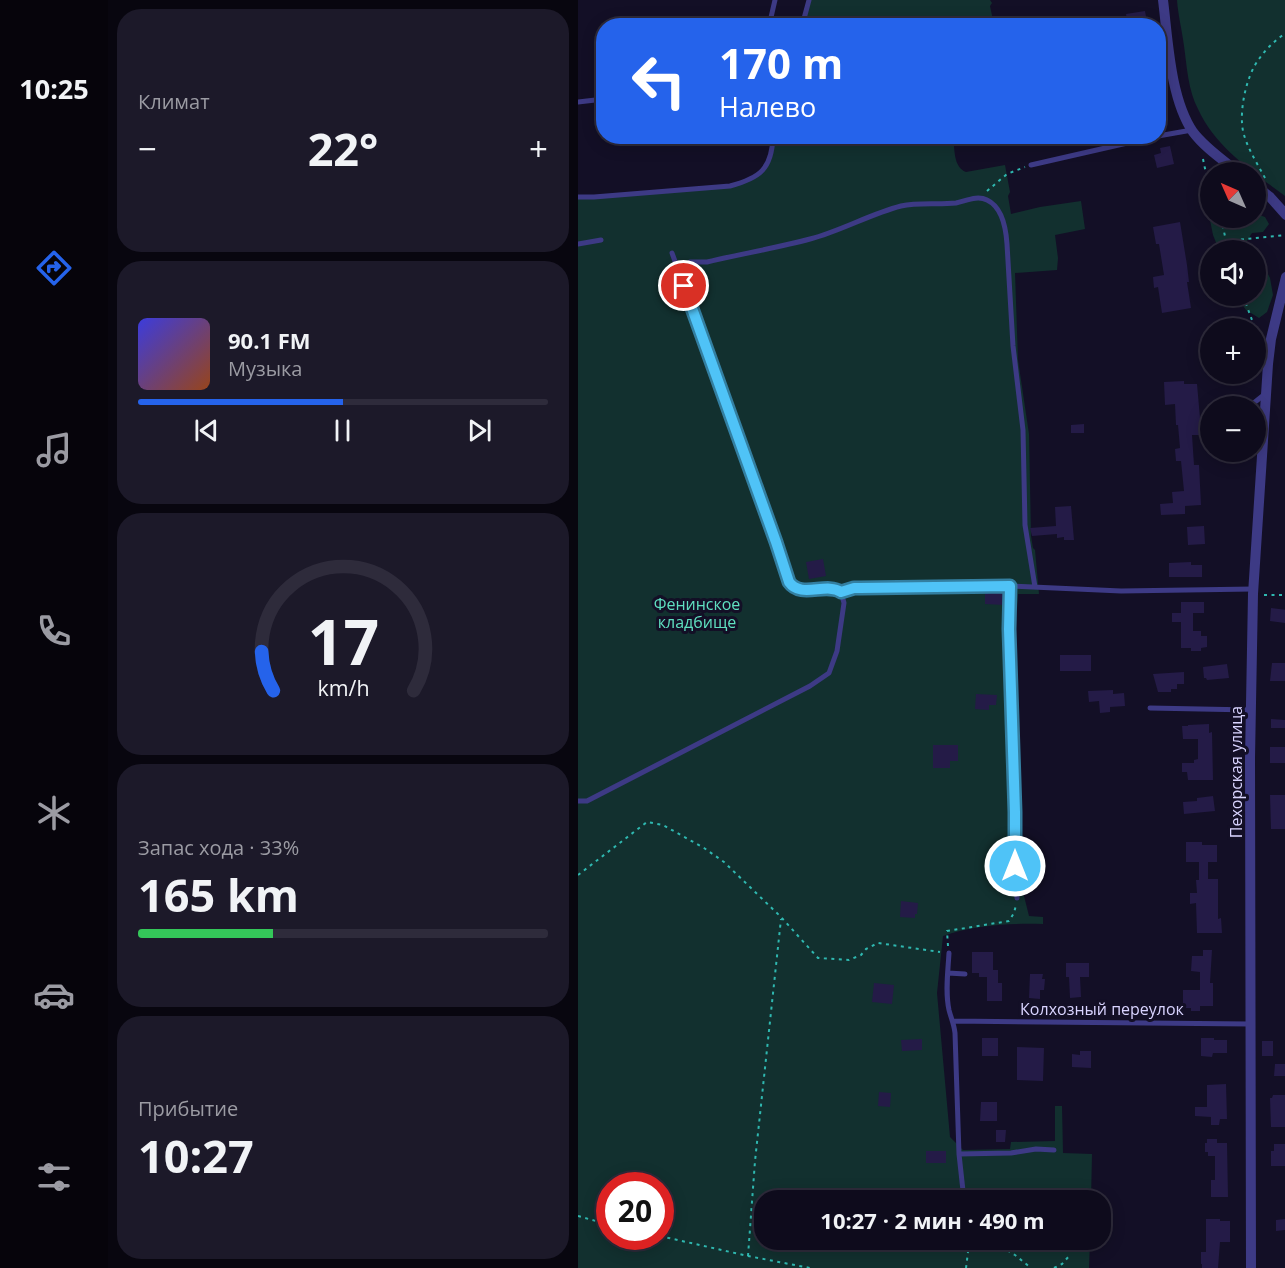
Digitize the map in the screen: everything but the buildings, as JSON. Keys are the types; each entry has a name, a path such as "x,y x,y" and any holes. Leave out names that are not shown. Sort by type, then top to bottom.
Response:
{"street":[{"path":"1163,0 1165,18"},
{"path":"1166,22 1174,81 1183,112 1192,130 1204,144 1226,162"},
{"path":"1266,194 1286,215"},
{"name":"Пехорская улица","path":"1251,1268 1253,592 1271,339 1286,278"}],"lane":[{"path":"771,18 775,0"},
{"path":"804,18 809,0"},
{"path":"578,102 596,100"},
{"path":"1166,135 1192,130"},
{"path":"578,197 730,186 745,182 764,169 770,160 773,144"},
{"path":"1031,165 1123,144"},
{"path":"690,262 707,262 812,239 903,206 940,205 976,198 982,198 993,204 1002,219 1006,232 1013,346 1023,430 1025,525 1035,587"},
{"path":"578,244 601,240"},
{"path":"578,801 587,801 810,686 829,673 837,651 844,603 841,592 836,588 798,590 789,582 672,253"},
{"path":"1262,396 1266,393"},
{"path":"1010,586 1009,629 1017,898"},
{"path":"841,592 854,588 1010,586 1121,591 1253,592"},
{"path":"1150,708 1251,710"},
{"path":"948,953 947,991 953,1022 963,1190"},
{"path":"948,974 965,974"},
{"name":"Колхозный переулок","path":"953,1022 1250,1024"},
{"path":"959,1154 1054,1150"}],"path":[{"path":"1269,187 1247,146 1241,107 1257,61 1273,42 1286,33"},
{"path":"1203,162 1204,144"},
{"path":"976,198 1007,174 1031,165"},
{"path":"1236,240 1286,235"},
{"path":"1253,592 1286,595"},
{"path":"578,875 647,822 663,825 719,858 781,917 818,958 849,960 861,956 866,949 878,943 948,953 947,931 1009,921 1014,913 1017,898"},
{"path":"748,1256 755,1161 781,917"},
{"path":"578,1216 596,1221"},
{"path":"674,1239 810,1268"},
{"path":"966,1268 968,1250"},
{"path":"1007,1250 1031,1268"},
{"path":"1054,1268 1070,1255"}],"green space":[{"path":"809,0 990,0 992,3 990,6 993,18 804,18"},
{"path":"1177,0 1285,0 1285,196 1266,182 1266,162 1241,162 1215,136 1206,123 1190,86"},
{"name":"Фенинское кладбище","path":"772,144 954,144 957,162 966,172 1005,165 1011,214 1081,201 1085,229 1055,235 1057,270 1015,273 1018,360 1029,434 1031,536 1035,550 1039,594 1018,594 1012,628 1017,717 1019,867 1028,869 1029,892 1023,892 1029,916 1043,917 1043,924 967,929 943,936 937,993 950,1137 963,1150 1010,1149 1011,1142 1055,1141 1055,1106 1062,1106 1063,1153 1092,1154 1091,1190 754,1190 754,1250 1090,1250 1089,1268 578,1268 578,197 729,186 755,177 770,160"},
{"path":"1212,228 1266,228 1263,232 1252,233 1248,240 1215,240"},
{"path":"1266,270 1273,295 1267,312 1259,318 1243,306 1266,306"}],"route":[{"path":"684,286 792,586 798,590 836,588 841,592 854,588 1010,586 1015,866"}]}
